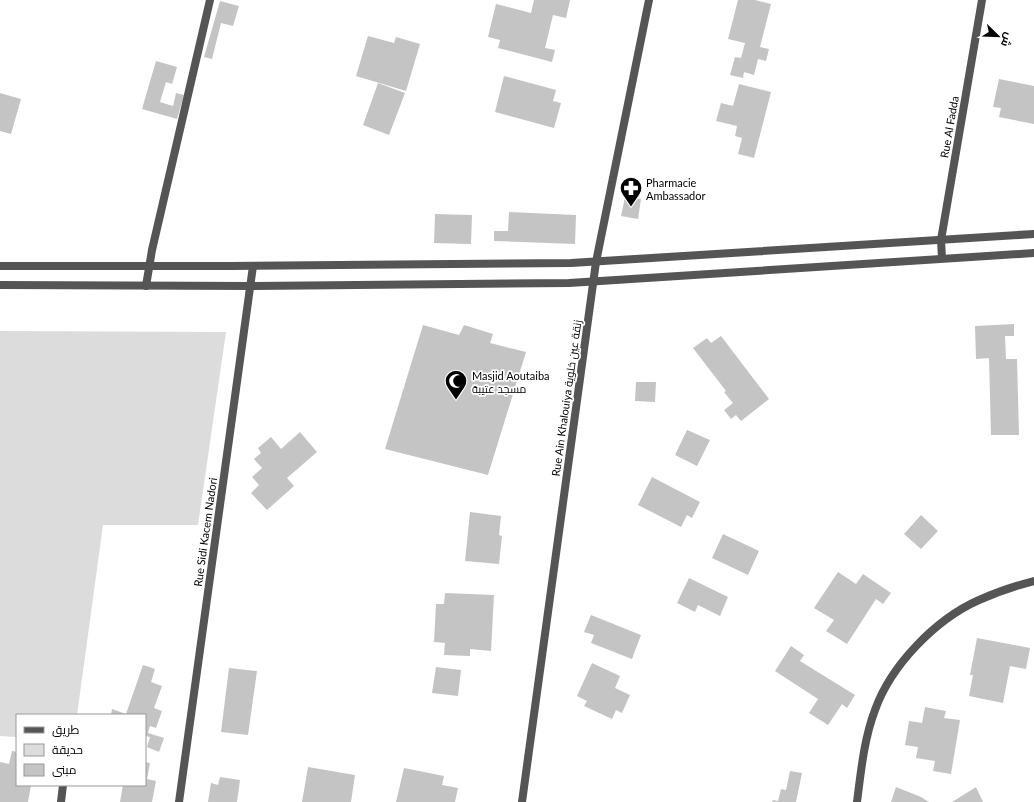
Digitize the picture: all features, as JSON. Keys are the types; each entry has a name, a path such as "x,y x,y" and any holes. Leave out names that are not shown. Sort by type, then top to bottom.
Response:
{"street":[{"path":"146,286 149,266 210,0"},
{"name":"Rue Ain Khalouiya زنقة عين خلوية","path":"522,802 596,262 649,0"},
{"name":"Rue Al Fadda","path":"942,258 941,240 982,0"},
{"path":"0,266 253,266 596,262 1034,234"},
{"path":"0,286 251,286 593,282 1034,253"},
{"name":"Rue Sidi Kacem Nadori","path":"179,802 253,266"},
{"path":"857,802 863,755 875,709 892,676 915,647 947,619 978,600 1034,581"},
{"path":"61,802 63,786"}],"green space":[{"path":"0,331 226,332 198,525 103,525 77,714 16,714 16,737 0,736"}],"building":[{"path":"534,0 570,0 566,18 553,15 545,48 555,50 552,62 498,48 500,40 488,37 496,4 531,13"},
{"path":"738,0 755,0 771,4 760,47 769,49 766,61 758,59 754,75 744,72 743,78 730,75 735,57 741,58 745,43 728,39"},
{"path":"220,1 239,6 233,26 221,23 212,59 204,57"},
{"path":"368,36 394,43 396,37 420,44 406,91 356,76"},
{"path":"156,61 177,67 172,84 166,82 160,102 173,106 176,93 184,95 177,119 142,109"},
{"path":"504,76 556,90 553,101 561,103 554,128 495,112"},
{"path":"999,79 1034,86 1034,124 999,117 1001,108 993,107"},
{"path":"378,83 405,93 389,135 363,125"},
{"path":"739,84 771,92 754,158 738,154 742,138 735,136 737,126 716,121 721,103 733,106"},
{"path":"0,93 21,99 11,134 0,131"},
{"name":"Pharmacie Ambassador","path":"625,197 641,199 638,219 621,216"},
{"path":"509,212 576,215 575,244 494,241 494,231 508,231"},
{"path":"435,214 472,215 471,244 434,243"},
{"path":"1014,324 1014,336 1005,336 1006,359 1017,359 1019,435 991,435 989,358 976,359 975,326"},
{"name":"Masjid Aoutaiba مسجد عتيبة","path":"423,325 459,335 464,325 493,334 490,343 526,352 488,475 385,449"},
{"path":"721,336 769,399 741,421 736,415 731,419 724,410 733,403 724,392 726,391 693,348 707,338 711,343"},
{"path":"636,382 656,382 655,402 635,401"},
{"path":"687,430 710,440 697,466 675,455"},
{"path":"300,432 317,452 287,478 294,486 267,510 251,493 259,485 252,477 262,468 254,459 261,453 258,448 271,437 281,449"},
{"path":"652,477 700,502 692,518 687,515 681,527 638,505"},
{"path":"470,512 501,516 499,535 502,536 499,564 465,561"},
{"path":"921,515 938,531 921,549 904,534"},
{"path":"723,534 759,551 748,575 712,558"},
{"path":"838,572 856,584 863,574 891,593 883,604 876,599 847,644 826,631 834,620 814,608"},
{"path":"689,578 728,597 720,616 698,605 695,612 677,603"},
{"path":"445,593 494,595 491,651 470,649 470,656 444,655 445,643 434,642 436,604 444,604"},
{"path":"591,615 641,635 632,659 591,643 594,635 584,632"},
{"path":"977,638 1030,648 1026,669 1010,666 1003,703 969,696 973,675 970,675"},
{"path":"791,646 804,655 800,661 855,695 847,708 842,704 828,725 809,713 818,699 775,671"},
{"path":"592,663 620,676 615,688 630,695 622,713 616,710 612,719 584,706 587,701 577,696"},
{"path":"143,665 155,669 151,682 162,686 154,708 162,711 156,728 150,726 148,733 164,738 159,752 147,747 150,737 146,736 146,714 126,714"},
{"path":"436,667 461,670 458,696 432,693"},
{"path":"229,668 257,671 248,735 221,732"},
{"path":"925,707 946,711 944,718 960,720 951,774 933,771 935,761 916,758 918,747 905,745 909,721 922,723"},
{"path":"112,709 126,714 111,714"},
{"path":"12,751 16,752 16,786 31,786 28,802 0,802 0,762 9,764"},
{"path":"146,762 150,763 147,779 156,781 152,802 120,802 123,786 146,786"},
{"path":"308,767 355,775 351,802 302,802"},
{"path":"404,768 444,776 442,785 458,788 455,802 396,802"},
{"path":"790,771 802,773 796,802 772,802 773,800 778,801 781,789 786,790"},
{"path":"220,777 240,780 237,802 208,802 211,783 218,785"},
{"path":"896,787 921,797 929,802 891,802"},
{"path":"976,787 983,802 952,802"}],"place":[{"name":"Pharmacie Ambassador","path":"631,208"},
{"name":"Masjid Aoutaiba مسجد عتيبة","path":"456,400"}]}
